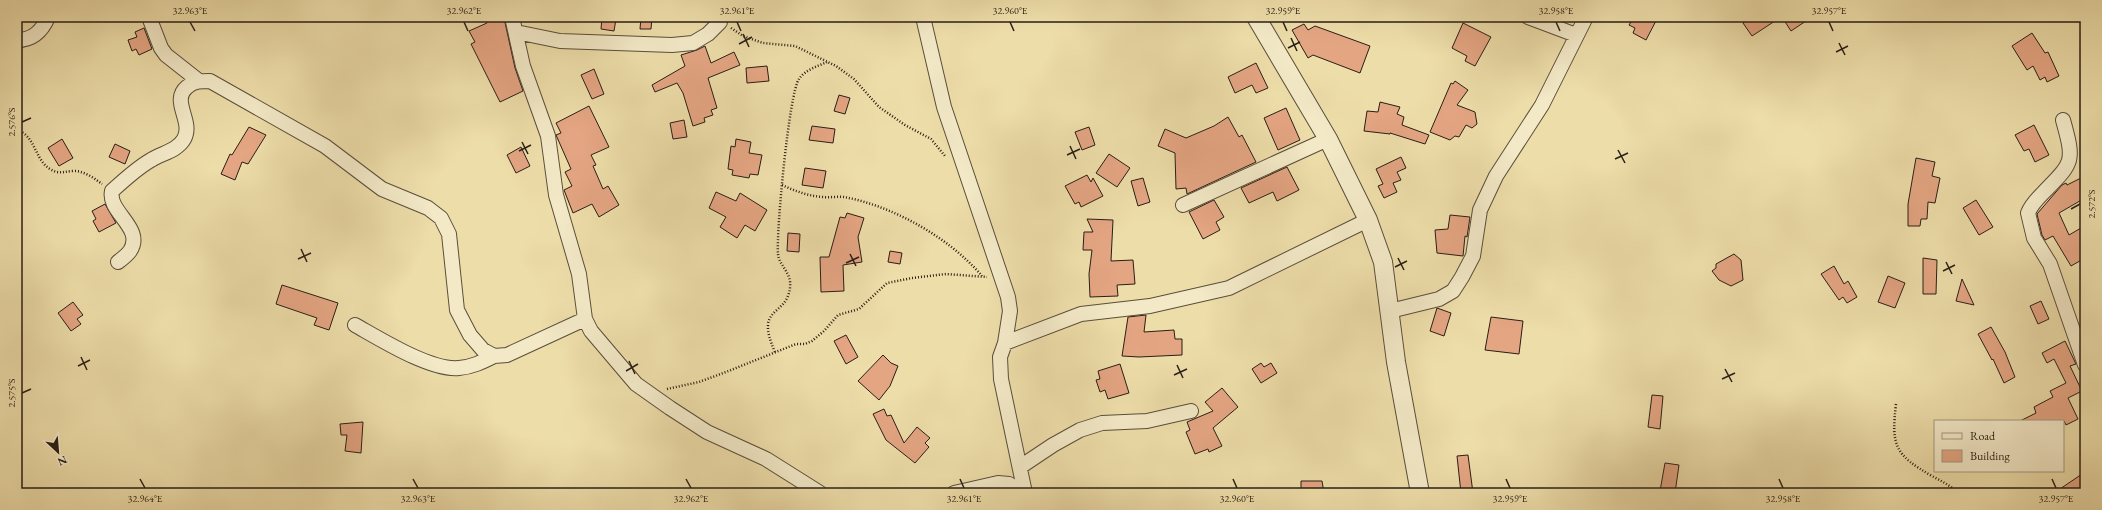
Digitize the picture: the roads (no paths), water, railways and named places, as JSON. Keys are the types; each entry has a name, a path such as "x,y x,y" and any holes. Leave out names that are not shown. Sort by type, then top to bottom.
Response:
{"street":[{"path":"17,40 35,35 42,30 48,17"},
{"path":"149,17 161,48 166,55 199,81"},
{"path":"512,17 523,66 548,136 556,195 579,274 585,319 591,331 636,384 707,432 766,459 820,493"},
{"path":"923,17 944,107 1008,297 1010,311 1005,343 1000,357 1001,379 1020,466 1024,493"},
{"path":"1256,17 1328,139 1368,220 1383,262 1396,362 1420,493"},
{"path":"1528,17 1576,35"},
{"path":"1390,311 1439,299 1453,291 1462,278 1473,256 1480,210 1496,176 1542,105 1586,17"},
{"path":"516,32 560,41 672,45 693,43 708,34 720,20"},
{"path":"118,262 130,251 133,242 132,232 124,218 117,210 111,195 112,191 151,160 168,152 184,140 187,125 180,100 181,92 191,83 210,81 325,146 382,189 428,208 441,218 449,234 457,310 470,335 483,350 494,356"},
{"path":"2063,120 2071,147 2070,165 2036,201 2028,213 2034,238 2050,264 2085,365"},
{"path":"1183,205 1328,139"},
{"path":"1005,343 1081,314 1150,306 1230,288 1368,220"},
{"path":"355,325 405,352 433,364 458,368 478,364 494,356 507,355 520,350 585,319"},
{"path":"1020,466 1080,430 1102,424 1147,421 1191,411"},
{"path":"954,493 998,483 1009,484 1024,493"}]}
